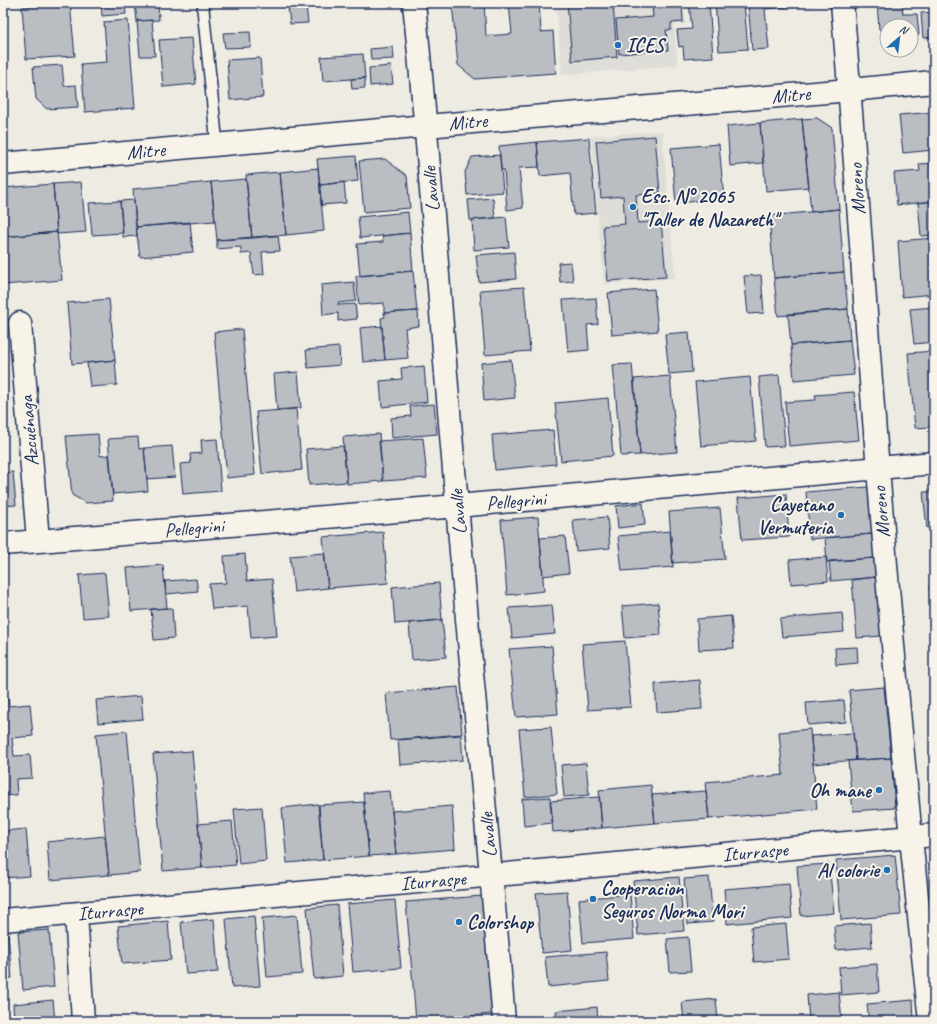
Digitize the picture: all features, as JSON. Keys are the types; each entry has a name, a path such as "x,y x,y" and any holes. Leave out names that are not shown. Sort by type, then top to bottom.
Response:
{"street":[{"name":"Lavalle","path":"414,3 426,126 457,506 492,876 504,1021"},
{"name":"Moreno","path":"842,3 850,90 878,468 910,837 930,1021"},
{"name":"Mitre","path":"3,164 934,82"},
{"name":"Azcuénaga","path":"20,323 38,540"},
{"name":"Pellegrini","path":"3,544 457,506 934,462"},
{"name":"Iturraspe","path":"3,920 934,835"},
{"path":"76,914 83,1021"}],"lane":[{"path":"203,10 217,145"}],"shaded area":[{"name":"ICES","path":"556,3 684,3 686,24 674,25 678,65 562,75"},
{"name":"Esc. N° 2065 \"Taller de Nazareth\"","path":"662,131 675,278 604,284 591,136"}],"building":[{"path":"70,3 75,56 26,59 22,7"},
{"path":"101,3 125,3 126,14 102,16"},
{"path":"135,3 158,3 159,20 137,21"},
{"path":"452,3 484,3 486,36 512,34 509,3 539,3 541,32 553,31 556,73 475,79 458,65"},
{"path":"567,3 613,3 617,57 572,61"},
{"path":"652,3 682,3 683,22 671,23 671,30 666,30 668,50 619,54 616,20 653,17"},
{"path":"689,3 709,3 713,57 684,59 683,46 679,47 677,30 692,29"},
{"path":"715,3 744,3 748,49 719,51"},
{"path":"748,3 821,4 765,9 769,49 752,50"},
{"path":"877,3 902,3 903,14 917,14 917,18 879,18 879,29"},
{"path":"306,5 308,23 290,24 288,7"},
{"path":"934,12 934,37 923,38 921,13"},
{"path":"128,20 135,108 85,112 81,64 107,62 104,22"},
{"path":"152,20 155,56 140,56 137,21"},
{"path":"250,32 251,47 225,48 223,33"},
{"path":"192,38 196,84 163,87 159,40"},
{"path":"393,47 394,59 371,60 370,49"},
{"path":"363,54 365,78 323,81 321,57"},
{"path":"260,58 263,97 230,100 227,60"},
{"path":"62,65 64,86 76,85 78,107 47,109 36,99 33,67"},
{"path":"391,66 393,84 370,86 369,68"},
{"path":"365,78 365,88 352,89 351,79"},
{"path":"934,112 934,150 903,153 899,115"},
{"path":"817,118 832,128 839,209 811,212 802,119"},
{"path":"802,119 809,187 766,191 760,123"},
{"path":"760,123 763,163 730,166 727,126"},
{"name":"Esc. N° 2065 \"Taller de Nazareth\"","path":"655,136 660,193 636,195 638,223 661,221 666,277 608,281 603,226 625,224 623,196 601,198 596,141"},
{"path":"589,138 596,213 574,215 570,173 540,176 537,142"},
{"path":"537,142 539,167 519,168 523,208 507,210 504,170 501,170 499,146"},
{"path":"719,144 724,199 676,203 671,148"},
{"path":"500,155 503,192 467,195 465,172 472,157"},
{"path":"356,156 358,181 320,185 317,159"},
{"path":"385,159 407,176 410,208 364,212 359,161"},
{"path":"934,163 934,201 897,205 894,173 920,171 919,164"},
{"path":"318,168 324,231 286,235 280,172"},
{"path":"280,172 286,235 252,238 246,175"},
{"path":"246,179 252,238 217,240 211,182"},
{"path":"81,182 86,232 57,234 53,184"},
{"path":"211,182 215,221 136,227 133,189"},
{"path":"344,182 346,203 321,205 320,185"},
{"path":"53,184 57,232 3,237 3,188"},
{"path":"493,198 495,218 470,220 468,200"},
{"path":"134,200 137,236 123,237 120,201"},
{"path":"120,201 123,233 92,235 89,203"},
{"path":"934,201 934,235 921,236 918,203"},
{"path":"839,209 844,272 774,278 769,216"},
{"path":"408,212 410,233 360,238 358,217"},
{"path":"506,217 509,247 474,250 472,220"},
{"path":"190,222 193,252 140,257 136,227"},
{"path":"57,232 62,280 3,285 3,237"},
{"path":"410,233 413,271 360,276 357,244 383,242 382,236"},
{"path":"278,235 280,251 262,252 264,274 254,275 251,253 241,254 241,247 217,249 217,240"},
{"path":"934,238 934,294 902,297 898,241"},
{"path":"514,252 516,279 479,282 476,255"},
{"path":"571,262 573,281 560,282 558,263"},
{"path":"413,271 417,311 384,313 384,303 359,305 356,276"},
{"path":"844,272 848,309 778,316 774,278"},
{"path":"761,275 764,313 748,314 744,276"},
{"path":"354,282 356,301 338,303 338,305 355,304 357,319 338,321 338,313 323,315 321,285"},
{"path":"524,287 530,351 485,355 480,290"},
{"path":"654,289 658,331 612,335 608,293"},
{"path":"596,298 598,324 587,325 589,350 568,352 563,300"},
{"path":"109,299 115,360 72,364 67,303"},
{"path":"934,307 934,342 914,344 910,309"},
{"path":"848,309 850,340 791,345 788,314"},
{"path":"418,311 419,326 405,328 408,358 385,360 381,318 385,317 384,313"},
{"path":"382,326 385,360 363,362 360,328"},
{"path":"242,329 255,475 227,478 214,332"},
{"path":"689,332 692,372 669,374 665,334"},
{"path":"850,340 854,375 794,380 791,345"},
{"path":"339,347 340,365 308,368 306,350"},
{"path":"934,351 934,427 915,428 908,353"},
{"path":"115,360 117,385 90,387 87,363"},
{"path":"511,360 515,398 484,401 481,363"},
{"path":"632,364 640,455 621,456 613,365"},
{"path":"424,366 427,402 382,407 380,381 402,379 401,368"},
{"path":"298,372 301,408 277,410 274,374"},
{"path":"779,375 785,446 765,447 759,377"},
{"path":"670,376 677,452 640,455 634,379"},
{"path":"750,377 756,441 701,446 695,382"},
{"path":"854,392 859,440 789,446 785,402 816,400 815,395"},
{"path":"608,398 613,456 561,461 555,403"},
{"path":"434,404 437,434 392,438 391,418 411,416 410,406"},
{"path":"296,409 302,470 262,474 256,412"},
{"path":"553,430 556,464 495,470 492,435"},
{"path":"98,434 100,456 109,455 113,501 86,503 72,495 66,436"},
{"path":"379,434 383,481 347,484 343,437"},
{"path":"138,437 139,449 144,448 148,491 113,494 108,439"},
{"path":"423,438 427,478 383,481 379,441"},
{"path":"217,439 221,491 183,494 180,464 191,463 190,454 202,453 201,440"},
{"path":"172,446 175,477 147,479 144,448"},
{"path":"343,446 347,482 309,485 306,449"},
{"path":"13,472 16,505 3,506 3,473"},
{"path":"868,487 872,534 810,539 806,492"},
{"path":"923,492 934,492 934,527 927,528"},
{"path":"786,494 789,537 742,540 738,498"},
{"path":"643,503 645,525 618,528 616,506"},
{"path":"720,508 725,559 673,563 669,512"},
{"path":"538,517 544,591 507,595 501,520"},
{"path":"607,517 610,548 576,551 573,520"},
{"path":"670,531 673,567 622,571 618,536"},
{"path":"383,532 388,583 328,588 323,537"},
{"path":"872,534 874,558 827,562 825,538"},
{"path":"565,536 569,573 543,576 540,538"},
{"path":"324,553 328,588 294,592 290,556"},
{"path":"245,554 247,581 272,579 277,636 251,638 248,606 212,609 209,584 226,583 224,556"},
{"path":"826,557 828,581 791,584 789,560"},
{"path":"874,558 876,577 831,581 829,561"},
{"path":"163,565 167,608 131,611 127,568"},
{"path":"105,573 109,616 83,618 79,575"},
{"path":"876,577 881,636 857,638 852,580"},
{"path":"196,579 198,591 166,594 165,581"},
{"path":"439,583 442,620 395,624 392,587"},
{"path":"929,586 934,586 934,629 933,629"},
{"path":"658,603 661,635 625,638 622,606"},
{"path":"552,605 555,634 512,638 509,608"},
{"path":"172,608 174,638 154,640 151,609"},
{"path":"842,613 844,632 782,637 780,619"},
{"path":"731,616 734,648 699,650 697,619"},
{"path":"442,620 446,657 412,660 409,623"},
{"path":"625,641 631,707 588,710 582,644"},
{"path":"552,646 558,714 516,717 509,649"},
{"path":"857,647 858,663 836,665 835,648"},
{"path":"700,680 702,709 657,712 655,684"},
{"path":"458,687 462,734 390,740 386,693"},
{"path":"884,687 891,758 856,760 849,690"},
{"path":"141,696 143,719 98,723 96,700"},
{"path":"3,697 8,697 9,706 30,704 33,736 12,738 14,756 30,755 32,778 16,779 17,795 3,796"},
{"path":"844,700 846,722 808,725 806,703"},
{"path":"551,727 557,794 525,797 519,729"},
{"path":"810,729 817,809 709,819 705,782 783,775 779,732"},
{"path":"127,731 140,872 109,875 96,734"},
{"path":"853,733 856,760 813,764 811,736"},
{"path":"461,735 463,760 400,765 398,740"},
{"path":"192,751 202,868 163,871 153,754"},
{"path":"891,758 895,808 853,811 848,761"},
{"path":"586,763 589,795 564,797 561,765"},
{"path":"651,785 655,823 602,828 599,790"},
{"path":"390,791 396,854 369,856 363,793"},
{"path":"706,791 709,819 655,823 652,795"},
{"path":"550,797 553,823 524,826 522,799"},
{"path":"599,797 602,828 553,832 550,801"},
{"path":"364,802 369,856 323,860 319,805"},
{"path":"318,804 323,860 287,863 282,808"},
{"path":"452,806 455,849 396,854 392,811"},
{"path":"262,807 266,861 239,864 234,809"},
{"path":"232,821 236,865 202,868 198,824"},
{"path":"26,829 30,876 3,878 3,831"},
{"path":"105,836 109,875 50,880 47,842"},
{"path":"895,855 901,915 841,920 836,860"},
{"path":"829,864 834,913 801,916 797,866"},
{"path":"679,877 684,931 638,935 633,881"},
{"path":"709,877 713,922 688,924 684,879"},
{"path":"789,884 792,918 727,924 724,889"},
{"path":"567,891 572,950 542,953 536,893"},
{"path":"630,894 634,939 583,943 579,899"},
{"path":"482,896 492,1014 416,1021 406,902"},
{"path":"395,900 401,968 353,972 347,904"},
{"path":"337,905 343,976 314,979 307,908"},
{"path":"297,915 302,974 267,977 262,918"},
{"path":"254,916 260,986 232,988 226,919"},
{"path":"214,919 218,972 186,974 181,922"},
{"path":"168,921 171,960 122,964 118,926"},
{"path":"870,923 872,947 836,950 834,926"},
{"path":"786,924 789,959 754,962 751,927"},
{"path":"49,930 54,987 23,990 18,932"},
{"path":"3,934 8,934 12,978 3,979"},
{"path":"688,937 691,971 670,972 667,939"},
{"path":"606,952 609,981 548,987 545,957"},
{"path":"877,964 879,992 841,995 839,967"},
{"path":"839,992 842,1021 809,1021 807,995"},
{"path":"716,999 718,1021 684,1021 682,1002"},
{"path":"53,1000 55,1021 14,1021 13,1004"},
{"path":"913,1000 914,1021 869,1021 867,1004"},
{"path":"597,1007 598,1021 557,1021 556,1011"}],"place":[{"name":"ICES","path":"618,45"},
{"name":"Esc. N° 2065 \"Taller de Nazareth\"","path":"633,207"},
{"name":"Cayetano Vermuteria","path":"841,515"},
{"name":"Oh mane","path":"879,790"},
{"name":"Al colorie","path":"887,870"},
{"name":"Cooperacion Seguros Norma Mori","path":"593,899"},
{"name":"Colorshop","path":"459,922"}]}
